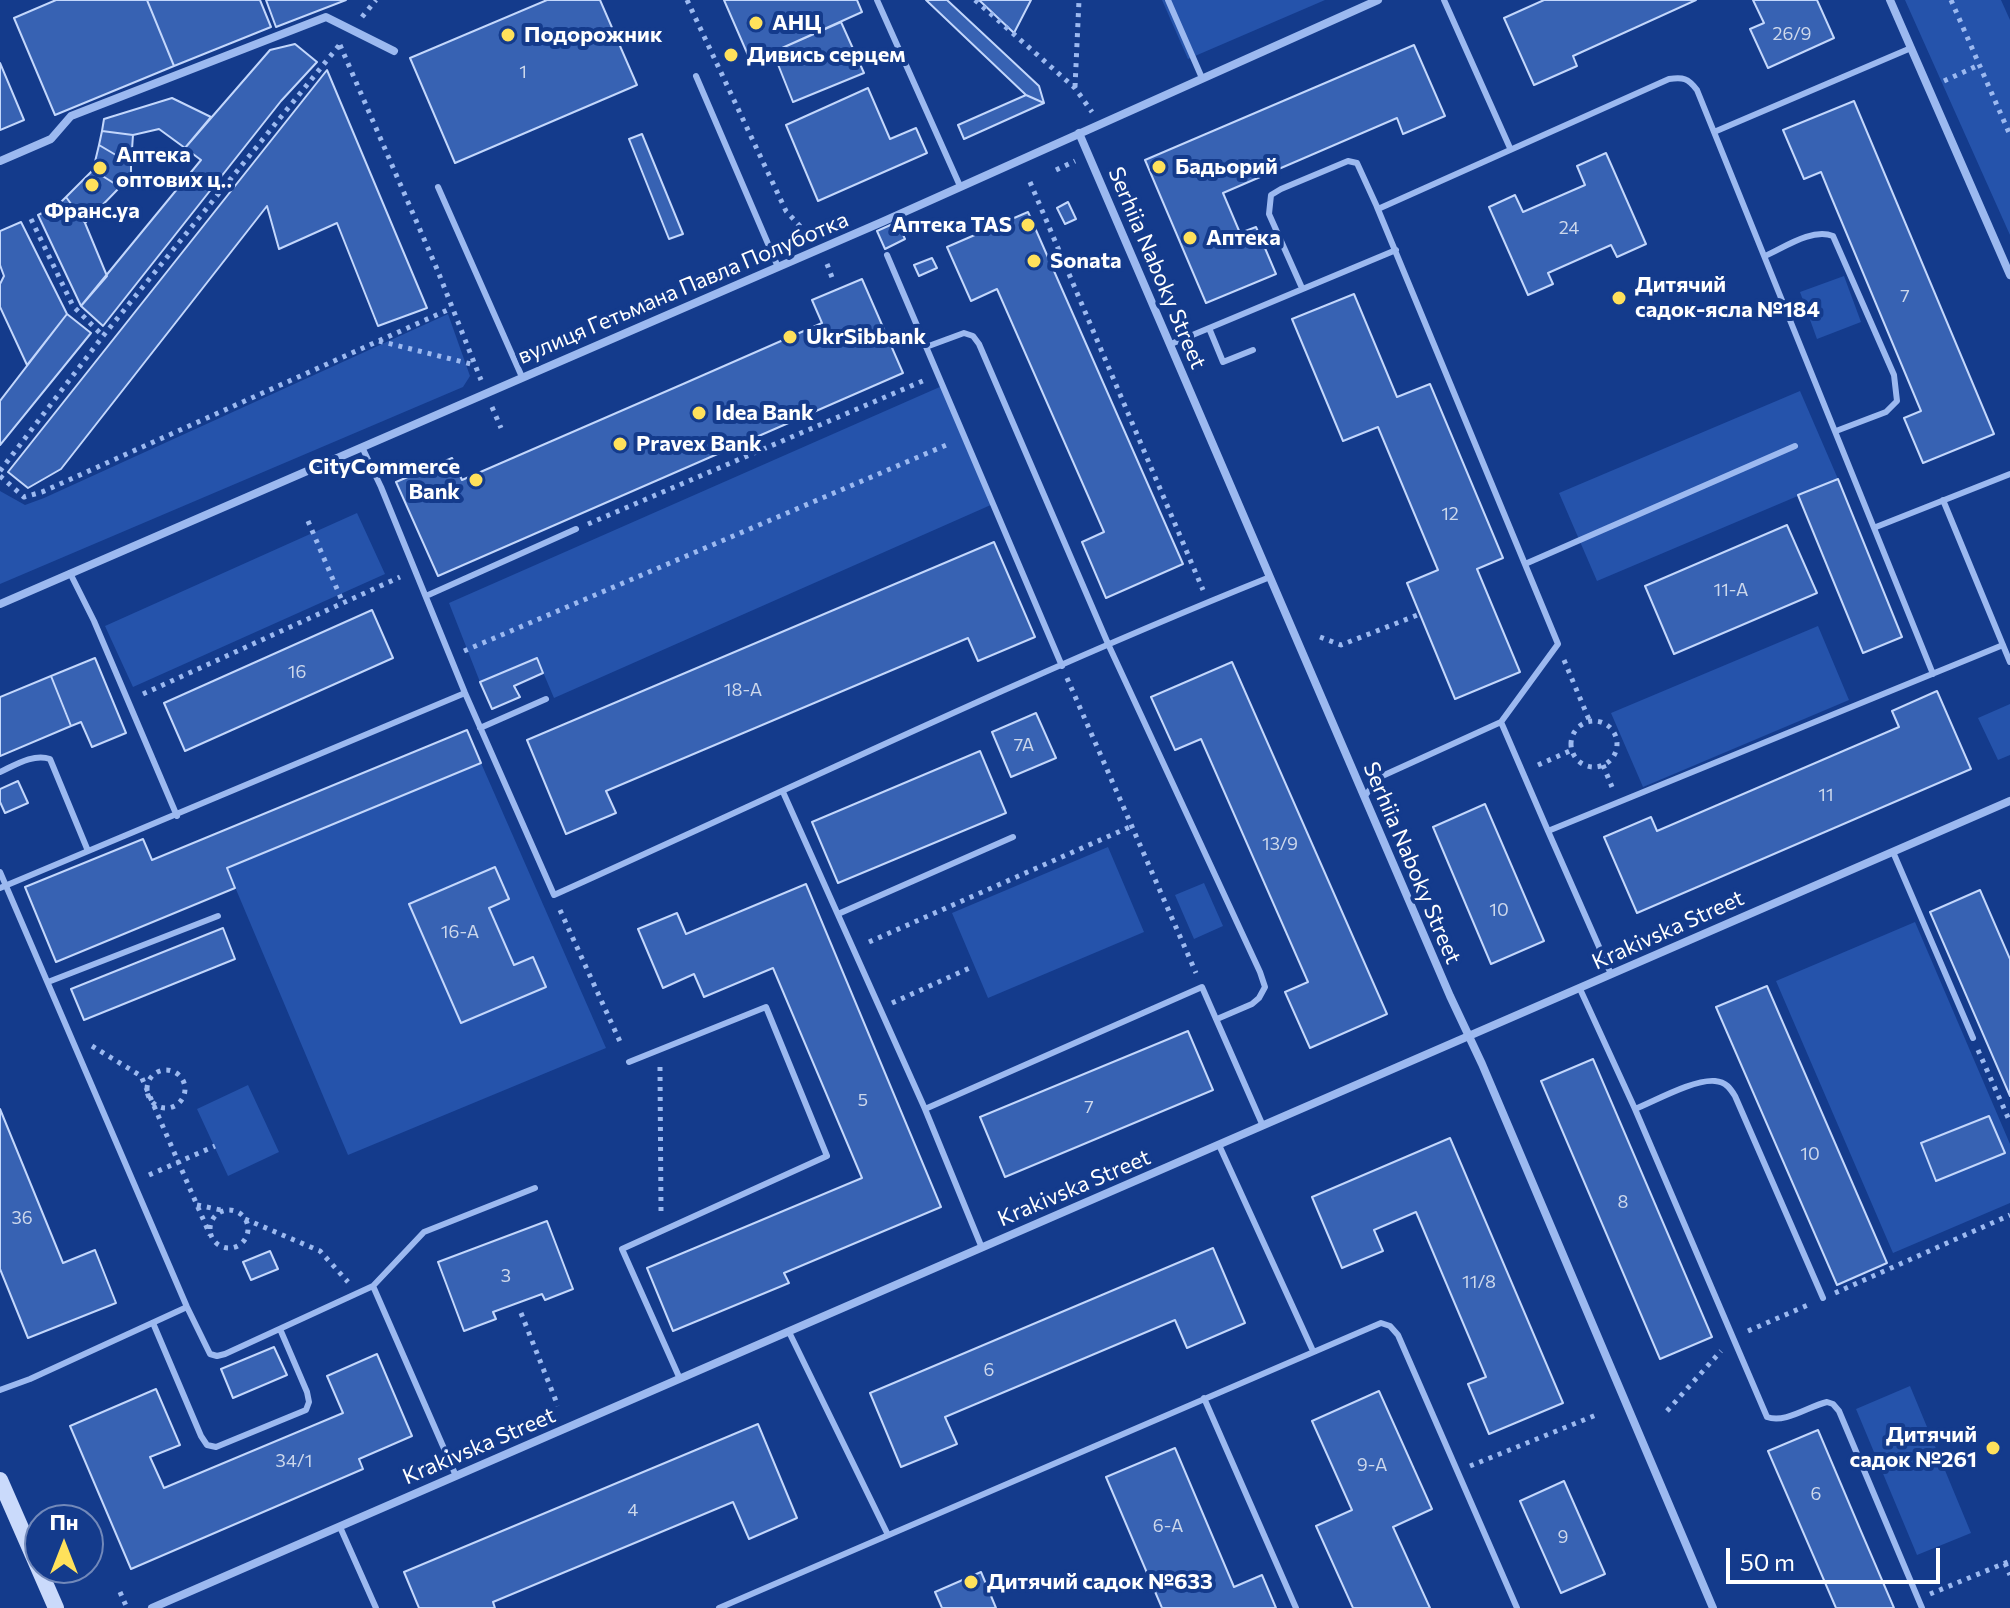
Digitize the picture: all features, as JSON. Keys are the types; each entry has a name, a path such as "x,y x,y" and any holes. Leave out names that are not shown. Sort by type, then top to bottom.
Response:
{"main road":[{"path":"0,1480 56,1608"}],"street":[{"name":"вулиця Гетьмана Павла Полуботка","path":"0,604 821,249 1378,0"},
{"path":"1890,0 2010,275"},
{"path":"0,161 51,139 71,116 326,17 394,51"},
{"name":"Serhiia Naboky Street","path":"1079,133 1713,1608"},
{"name":"Krakivska Street","path":"152,1608 2010,801"}],"lane":[{"path":"877,0 960,186"},
{"path":"1168,0 1202,78"},
{"path":"1444,0 1510,148"},
{"path":"1714,132 1911,48"},
{"path":"696,76 778,267"},
{"path":"1378,208 1669,79 1681,77 1690,80 1697,90 1876,527 1933,674"},
{"path":"1302,288 1269,214 1271,195 1348,161 1357,163 1396,250 1558,644 1501,722 1380,777 1364,797"},
{"path":"438,187 522,377"},
{"path":"1765,256 1823,232 1833,236 1894,375 1897,401 1886,412 1836,431"},
{"path":"1171,344 1396,250"},
{"path":"887,255 1062,666"},
{"path":"1209,328 1223,362 1253,350"},
{"path":"926,347 964,333 973,336 979,344 1109,646 1260,972 1265,987 1259,998 1217,1019"},
{"path":"1525,564 1795,446"},
{"path":"362,447 554,895 1062,666 1270,577"},
{"path":"1876,527 2010,474"},
{"path":"1943,500 2010,662"},
{"path":"426,596 576,529"},
{"path":"70,573 129,700 177,816"},
{"path":"1548,831 2003,645"},
{"path":"3,887 465,693"},
{"path":"480,728 546,699"},
{"path":"1501,722 1611,974"},
{"path":"0,772 33,758 42,756 50,759 88,851"},
{"path":"783,792 925,1109 982,1248"},
{"path":"838,914 1013,837"},
{"path":"1893,852 1973,1038"},
{"path":"0,872 3,887 48,982 210,1354 217,1356 373,1286 424,1232 535,1188"},
{"path":"48,982 218,916"},
{"path":"925,1109 1202,987 1263,1126"},
{"path":"1580,989 1767,1417 1773,1420 1782,1418 1827,1402 1839,1411 1922,1608"},
{"path":"629,1062 766,1007 827,1156 622,1249 680,1379"},
{"path":"1635,1109 1699,1083 1715,1080 1726,1084 1735,1096 1823,1298"},
{"path":"1219,1145 1313,1351"},
{"path":"373,1286 456,1476"},
{"path":"0,1390 187,1307"},
{"path":"153,1323 201,1436 207,1445 216,1447 306,1410 309,1402 307,1392 280,1329"},
{"path":"719,1608 1381,1323 1390,1326 1398,1335 1517,1608"},
{"path":"789,1332 888,1535"},
{"path":"1204,1398 1296,1608"},
{"path":"340,1527 376,1608"}],"path":[{"path":"376,0 103,336 0,473 24,497 42,492 452,308"},
{"path":"687,0 786,211 821,249 833,280"},
{"path":"975,0 1075,88 1100,123"},
{"path":"1075,88 1079,0"},
{"path":"1951,0 2010,135"},
{"path":"340,45 501,428"},
{"path":"1928,88 1979,65"},
{"path":"1030,182 1208,602"},
{"path":"31,219 73,306 103,336"},
{"path":"378,341 475,365"},
{"path":"576,529 937,375"},
{"path":"469,649 947,445"},
{"path":"308,521 343,603"},
{"path":"129,700 415,570"},
{"path":"1320,637 1341,645 1420,614"},
{"path":"1558,644 1590,722"},
{"path":"1062,666 1202,987"},
{"path":"1590,722 1600,722 1613,731 1617,746 1615,755 1603,765 1589,767 1576,758 1572,750 1578,727 1590,722"},
{"path":"1522,771 1572,750"},
{"path":"853,949 1132,826"},
{"path":"554,895 629,1062"},
{"path":"880,1008 974,966"},
{"path":"68,1030 141,1076 150,1101 160,1107 173,1107 183,1098 185,1085 178,1073 160,1070 147,1083 148,1095 178,1163 197,1205 210,1235 213,1241 223,1248 236,1247 248,1232 245,1219"},
{"path":"1973,1038 2010,1122"},
{"path":"660,1050 661,1231"},
{"path":"133,1182 215,1146"},
{"path":"197,1205 235,1210 245,1219 320,1251 358,1293"},
{"path":"210,1235 210,1223 222,1210"},
{"path":"1667,1411 1733,1338 2010,1215"},
{"path":"521,1313 558,1406"},
{"path":"1457,1471 1596,1415"},
{"path":"1918,1599 2007,1562 2010,1575"},
{"path":"120,1592 127,1608"}],"shaded area":[{"path":"1162,0 1325,0 1188,59"},
{"path":"1905,0 2001,0 2010,20 2010,235"},
{"path":"1844,276 1861,322 1817,339 1800,292"},
{"path":"448,314 470,376 463,387 0,584 0,491 25,505 44,498"},
{"path":"942,386 993,504 554,698 537,658 480,682 449,603"},
{"path":"1800,391 1838,479 1597,581 1559,493"},
{"path":"357,513 385,574 133,687 105,626"},
{"path":"1818,626 1849,700 1643,787 1611,713"},
{"path":"2010,704 2010,755 1998,760 1978,718"},
{"path":"481,763 606,1048 348,1155 227,868"},
{"path":"1108,847 1144,932 988,998 952,913"},
{"path":"1204,883 1223,926 1194,939 1175,895"},
{"path":"1915,922 2010,1144 2010,1203 1893,1253 1776,981"},
{"path":"248,1085 279,1152 228,1176 197,1109"},
{"path":"1910,1386 1971,1533 1917,1555 1856,1409"}],"building":[{"path":"56,0 147,0 174,66 55,115 14,18"},
{"path":"147,0 260,0 271,27 174,66"},
{"path":"266,0 346,0 276,27"},
{"path":"547,0 600,0 637,85 455,163 410,58"},
{"path":"724,0 857,0 862,12 751,62"},
{"path":"926,0 947,0 1039,86 1044,103 1026,95"},
{"path":"979,0 1031,0 1014,33"},
{"path":"1544,0 1696,0 1573,56 1577,66 1534,85 1504,18"},
{"path":"1753,0 1817,0 1834,38 1768,68 1750,29 1764,23"},
{"path":"841,22 864,73 793,102 773,52"},
{"path":"295,44 317,62 281,101 103,326 81,306 201,160 185,148 270,50"},
{"path":"1414,45 1445,116 1403,134 1397,118 1223,193 1240,233 1256,227 1276,274 1206,303 1145,160"},
{"path":"0,63 24,120 0,130"},
{"path":"327,70 427,308 378,326 337,223 279,249 267,206 61,469 28,488 8,472"},
{"path":"868,88 890,139 916,128 927,153 818,201 786,125"},
{"path":"1026,95 1044,103 964,139 958,125"},
{"path":"172,98 211,117 185,148 159,129 133,135 102,131 104,119"},
{"path":"1854,101 1994,434 1923,463 1904,418 1921,411 1821,172 1804,179 1783,130"},
{"path":"102,131 133,135 131,164 99,145"},
{"path":"642,134 683,234 669,239 629,139"},
{"path":"99,145 131,164 131,174 120,187 93,170"},
{"path":"1606,153 1646,244 1617,257 1611,245 1548,273 1553,284 1528,295 1489,207 1515,195 1523,212 1585,185 1577,166"},
{"path":"93,170 120,187 85,223 66,197"},
{"path":"66,197 85,223 107,276 81,306 38,215 57,206"},
{"path":"1068,202 1076,219 1065,224 1057,208"},
{"path":"1028,212 1183,564 1106,598 1082,542 1104,532 997,289 971,301 947,247"},
{"path":"21,222 67,314 27,365 0,307 0,284 4,276 0,265 0,231"},
{"path":"897,222 905,239 885,249 877,231"},
{"path":"932,258 937,268 919,276 914,265"},
{"path":"862,279 903,373 438,576 396,482 452,458 462,480 683,384 822,323 812,300"},
{"path":"1354,294 1397,397 1430,384 1503,558 1477,569 1520,672 1455,699 1407,583 1438,570 1378,427 1343,441 1292,319"},
{"path":"67,314 91,333 0,445 0,401"},
{"path":"1838,479 1902,637 1863,653 1798,495"},
{"path":"1787,525 1817,593 1674,654 1645,586"},
{"path":"994,542 1035,637 978,661 968,638 606,791 616,813 566,834 527,740"},
{"path":"372,610 393,658 185,751 164,703"},
{"path":"95,658 126,733 92,747 81,722 71,726 51,676"},
{"path":"537,658 543,673 514,686 520,697 492,709 480,682"},
{"path":"1232,662 1387,1014 1310,1048 1285,992 1308,982 1201,739 1175,750 1151,697"},
{"path":"51,676 71,726 0,756 0,697"},
{"path":"1937,691 1971,769 1637,913 1604,837 1651,817 1657,831 1899,727 1892,711"},
{"path":"1036,713 1056,758 1011,777 992,732"},
{"path":"467,730 481,763 227,868 235,888 56,962 25,887 143,839 152,860"},
{"path":"980,751 1006,813 838,883 812,822"},
{"path":"18,781 28,803 5,813 0,802 0,789"},
{"path":"1485,804 1544,941 1491,964 1433,827"},
{"path":"495,867 509,899 489,908 514,965 533,957 546,987 461,1023 409,904"},
{"path":"806,884 941,1207 784,1273 789,1283 673,1331 647,1268 862,1178 773,968 704,997 694,974 663,988 638,929 677,913 686,934"},
{"path":"1980,890 2010,959 2010,1096 1930,912"},
{"path":"223,928 235,959 84,1020 71,989"},
{"path":"1767,986 1887,1263 1837,1285 1716,1007"},
{"path":"1188,1031 1213,1090 1005,1177 980,1117"},
{"path":"1593,1059 1712,1337 1660,1359 1541,1081"},
{"path":"0,1109 63,1263 95,1250 116,1303 28,1338 0,1269"},
{"path":"1989,1116 2005,1153 1936,1181 1921,1143"},
{"path":"1450,1138 1563,1403 1489,1434 1468,1384 1486,1377 1416,1212 1374,1230 1383,1251 1342,1268 1312,1197"},
{"path":"547,1221 573,1289 545,1300 542,1294 493,1312 496,1319 464,1331 438,1262"},
{"path":"1213,1248 1245,1323 1187,1348 1175,1320 945,1417 957,1444 901,1467 870,1393"},
{"path":"270,1251 278,1269 251,1280 243,1262"},
{"path":"274,1347 287,1375 233,1398 221,1369"},
{"path":"377,1354 412,1436 359,1459 363,1469 131,1569 70,1426 156,1389 180,1445 150,1457 164,1488 343,1413 327,1376"},
{"path":"1379,1391 1432,1509 1393,1527 1430,1608 1353,1608 1316,1526 1352,1510 1312,1421"},
{"path":"758,1424 797,1518 749,1539 733,1502 493,1602 495,1608 419,1608 404,1572"},
{"path":"1818,1430 1894,1608 1836,1608 1768,1451"},
{"path":"1175,1448 1234,1587 1262,1575 1276,1608 1162,1608 1106,1477"},
{"path":"1564,1481 1605,1574 1561,1593 1520,1501"},
{"name":"Дитячий садок №633","path":"981,1572 996,1608 942,1608 935,1592"}],"place":[{"name":"АНЦ","path":"756,23"},
{"name":"Подорожник","path":"508,35"},
{"name":"Дивись серцем","path":"731,55"},
{"name":"Бадьорий","path":"1159,167"},
{"name":"Аптека оптових ц‥","path":"100,168"},
{"name":"Франс.уа","path":"92,185"},
{"name":"Аптека TAS","path":"1028,225"},
{"name":"Аптека","path":"1190,238"},
{"name":"Sonata","path":"1034,261"},
{"name":"Дитячий садок-ясла №184","path":"1619,298"},
{"name":"UkrSibbank","path":"790,337"},
{"name":"Idea Bank","path":"699,413"},
{"name":"Pravex Bank","path":"620,444"},
{"name":"CityCommerce Bank","path":"476,480"},
{"name":"Дитячий садок №261","path":"1993,1448"},
{"name":"Дитячий садок №633","path":"971,1582"}]}
